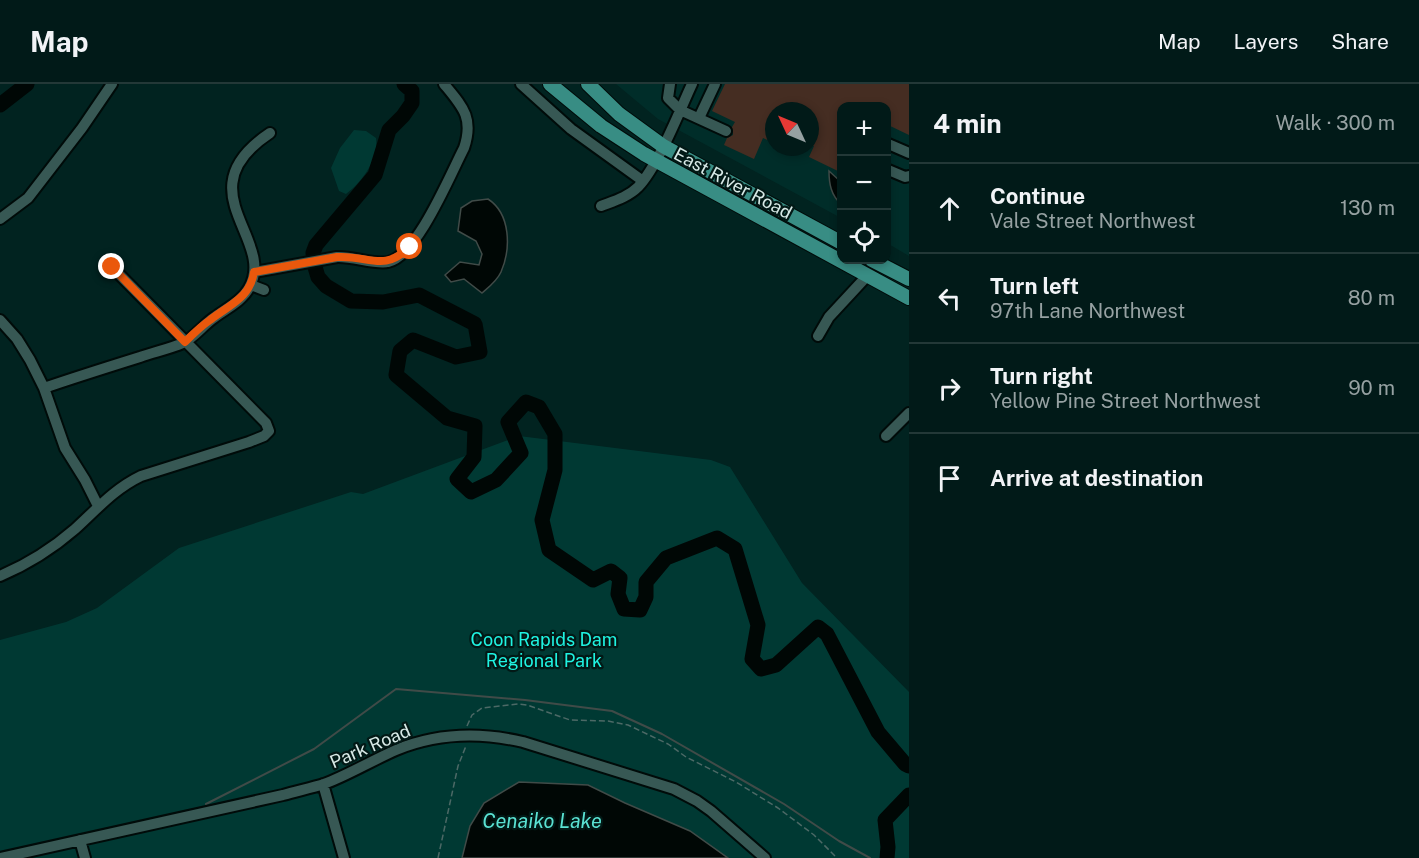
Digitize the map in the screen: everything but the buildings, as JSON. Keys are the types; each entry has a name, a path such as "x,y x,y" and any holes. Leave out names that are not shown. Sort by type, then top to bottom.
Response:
{"main road":[{"name":"East River Road","path":"550,84 601,126 655,160 909,298"},
{"name":"East River Road","path":"588,84 619,114 663,146 837,240"},
{"path":"880,264 909,279"}],"street":[{"path":"0,219 28,198 82,128 112,84"},
{"path":"254,272 337,257 388,262 400,256 410,247 464,148 468,131 467,115 444,84"},
{"path":"521,84 571,129 643,181"},
{"path":"670,84 668,98 680,110 726,130"},
{"path":"601,206 627,195 643,181 693,84"},
{"path":"699,118 715,84"},
{"path":"44,388 185,342 211,319 237,301 251,285 254,272 253,256 234,202 233,178 235,170 248,150 270,133"},
{"path":"891,145 909,153"},
{"path":"891,171 905,177 909,176"},
{"path":"0,576 32,561 53,547 118,489 141,477 264,436 269,431 266,423 112,267"},
{"path":"818,336 829,317 867,276"},
{"path":"251,285 264,290"},
{"path":"0,320 24,349 44,388 65,448 98,506"},
{"path":"886,436 909,412"},
{"name":"Park Road","path":"0,858 283,795 323,784 396,750 433,739 466,735 506,738 552,750 674,789 698,801 765,858"},
{"path":"323,784 344,858"},
{"path":"80,840 85,858"}],"shaded area":[{"path":"616,84 909,84 909,256 891,245 891,102 837,102 837,216 658,119"}],"green space":[{"path":"354,130 366,131 376,138 375,154 358,183 346,194 339,191 331,168 340,148"},
{"name":"Coon Rapids Dam Regional Park","path":"519,436 711,460 730,467 802,583 909,692 909,858 0,858 0,640 66,622 97,608 179,548 351,492 363,494"}],"water":[{"path":"829,171 837,178 837,199 831,189"},
{"path":"488,199 496,206 505,223 507,243 501,272 482,293 464,279 451,282 445,275 460,262 479,265 482,254 476,241 458,231 461,208 472,201"},
{"name":"Cenaiko Lake","path":"519,782 588,785 690,831 728,858 462,858 470,826 484,803"}],"waterway":[{"path":"0,105 27,84"},
{"path":"404,84 412,91 412,103 389,130 375,175 316,245 313,253 318,277 326,286 351,301 383,302 419,295 475,324 480,352 456,357 413,340 400,351 396,375 447,418 475,426 474,457 457,479 471,492 496,480 521,453 508,422 526,402 539,407 555,434 555,470 542,520 549,550 593,580 611,571 620,578 618,594 624,609 640,610 646,597 646,582 666,558 717,538 735,549 758,625 752,659 761,669 776,665 818,627 827,634 878,732 909,766"},
{"path":"206,804 314,749 396,689 525,700 612,711 662,734 784,804 839,841 870,858"},
{"path":"887,858 885,820 909,795"}],"route":[{"path":"112,267 185,342 245,294 251,285 254,272 348,256 388,262 400,256 410,247"}]}
